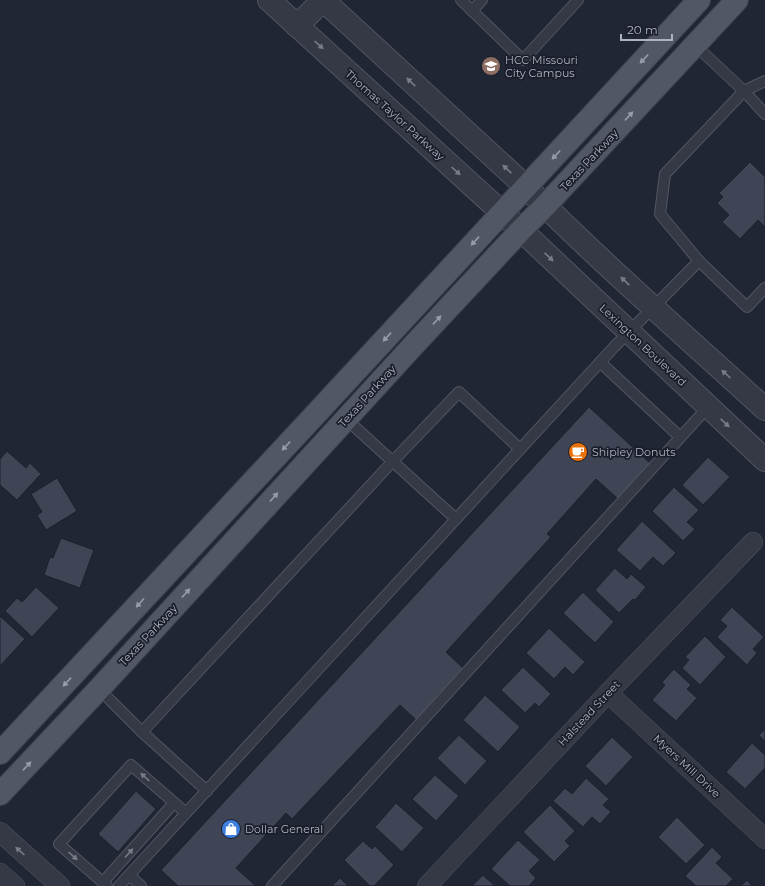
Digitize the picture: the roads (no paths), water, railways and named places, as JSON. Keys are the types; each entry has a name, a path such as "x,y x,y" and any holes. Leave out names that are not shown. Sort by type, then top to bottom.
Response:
{"main road":[{"path":"0,753 699,0"},
{"name":"Texas Parkway","path":"0,794 99,689 521,230 737,0"},
{"path":"195,543 215,562"}],"street":[{"name":"Thomas Taylor Parkway","path":"270,0 521,230"},
{"path":"298,26 323,0 526,187 653,307 765,409"},
{"name":"Lexington Boulevard","path":"521,230 765,460"},
{"name":"Halstead Street","path":"426,886 753,542"},
{"name":"Myers Mill Drive","path":"608,693 764,836"},
{"path":"0,832 60,886"},
{"path":"0,873 15,886"}],"lane":[{"path":"461,0 523,60 578,0"},
{"path":"472,11 482,0"},
{"path":"695,45 744,91 765,114"},
{"path":"765,81 744,91 665,174 660,214 699,261 747,307 765,288"},
{"path":"119,886 600,362 699,261"},
{"path":"600,362 680,437"},
{"path":"142,732 392,461 459,392 520,449"},
{"path":"272,886 708,407"},
{"path":"346,419 456,519"},
{"path":"99,689 142,732 207,791"},
{"path":"174,803 105,884 59,844 131,765 174,803 186,814"},
{"path":"129,875 141,886"}],"place":[{"name":"HCC Missouri City Campus","path":"491,66"},
{"name":"Shipley Donuts","path":"578,452"},
{"name":"Dollar General","path":"231,829"}]}
